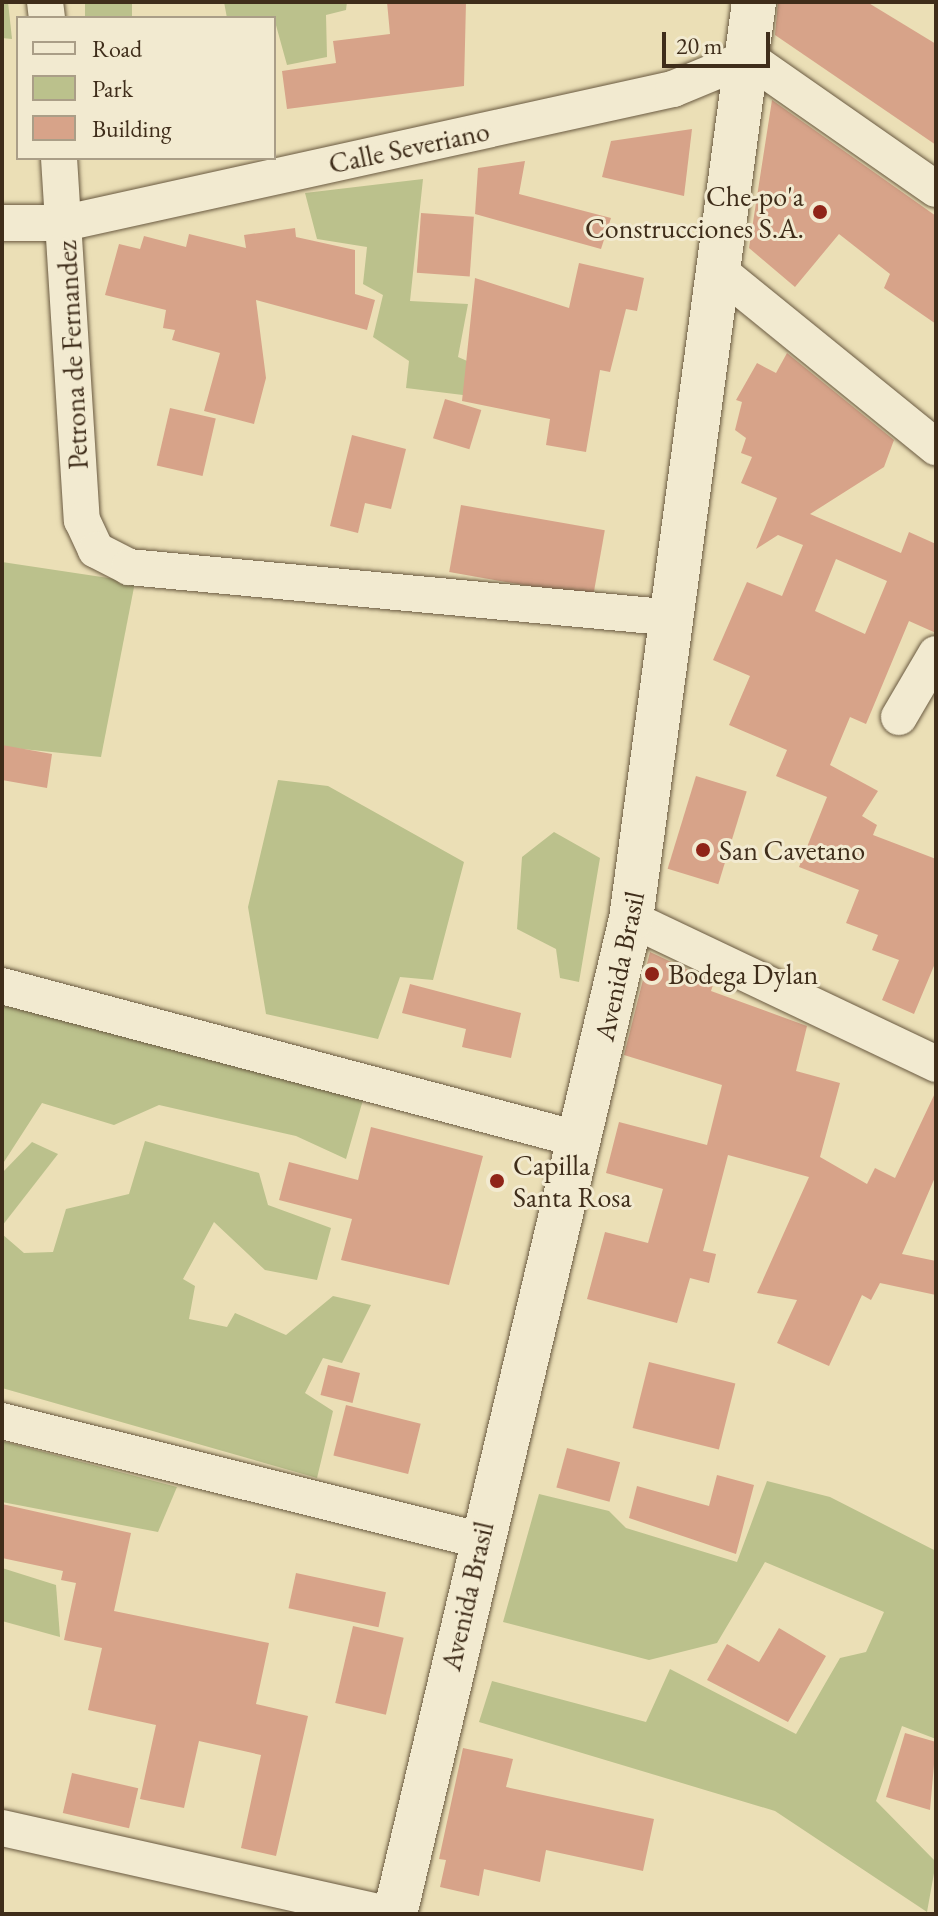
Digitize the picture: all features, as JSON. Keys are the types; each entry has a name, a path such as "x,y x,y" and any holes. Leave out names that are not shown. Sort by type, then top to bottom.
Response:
{"street":[{"name":"Avenida Brasil","path":"395,1914 479,1540 581,1140 631,919 675,618 754,2"},
{"path":"748,58 936,189"},
{"name":"Calle Severiano","path":"2,223 65,223 673,89 748,58"},
{"name":"Petrona de Fernandez","path":"59,160 82,520 96,550 129,567 675,618"},
{"path":"718,270 936,447"},
{"path":"899,717 936,654"},
{"path":"631,919 936,1064"},
{"path":"2,986 581,1140"},
{"path":"2,1421 479,1540"},
{"path":"2,1828 386,1914"}],"green space":[{"path":"2,2 8,2 12,39 2,38"},
{"path":"85,2 132,2 132,16 85,16"},
{"path":"224,2 347,2 346,10 326,15 327,57 287,65 276,16 227,16"},
{"path":"423,179 410,301 468,304 458,357 481,367 471,396 406,388 409,361 373,337 383,295 363,284 367,247 317,239 305,193"},
{"path":"2,562 135,582 101,757 2,747"},
{"path":"278,780 328,786 464,862 433,980 400,977 378,1039 266,1014 248,907"},
{"path":"554,832 600,858 579,982 560,978 556,949 517,929 522,857"},
{"path":"2,1005 365,1093 346,1159 296,1136 159,1105 114,1125 42,1103 2,1165"},
{"path":"145,1141 259,1173 268,1205 331,1228 317,1280 265,1270 214,1222 183,1279 195,1286 189,1319 227,1327 235,1313 286,1335 333,1296 371,1305 342,1363 323,1358 305,1393 333,1411 317,1478 2,1388 2,1234 24,1253 53,1252 66,1209 129,1194"},
{"path":"32,1142 58,1154 2,1226 2,1173"},
{"path":"2,1441 177,1487 158,1532 2,1502"},
{"path":"767,1481 830,1497 936,1551 936,1739 902,1726 876,1801 936,1862 927,1912 775,1811 479,1722 492,1681 646,1722 670,1669 796,1734 840,1658 866,1652 884,1612 765,1562 717,1643 649,1660 503,1622 539,1494 609,1511 626,1528 737,1562"},
{"path":"2,1568 56,1585 60,1637 2,1621"}],"building":[{"path":"387,2 466,2 464,86 287,109 282,71 336,63 333,41 390,34"},
{"path":"778,2 867,2 936,44 936,145 775,35"},
{"name":"Che-po'a Construcciones S.A.","path":"772,100 936,216 936,324 884,288 890,274 839,234 795,287 749,248"},
{"path":"692,129 684,196 602,177 611,141"},
{"path":"525,161 519,194 611,218 601,249 475,214 478,168"},
{"path":"421,213 474,217 470,277 417,273"},
{"path":"295,228 296,237 355,250 355,294 375,300 367,330 256,300 266,378 254,424 204,411 220,353 172,340 175,330 163,328 166,310 105,295 119,244 140,249 144,236 186,247 189,234 246,248 244,235"},
{"path":"579,263 644,278 637,311 626,309 610,372 600,370 586,452 546,445 550,419 462,401 475,278 569,308"},
{"path":"787,353 894,440 884,467 810,514 901,553 909,532 936,544 936,633 909,621 866,724 850,717 830,765 878,791 862,816 877,825 873,835 936,859 936,961 914,1014 882,1000 899,960 872,950 878,935 846,923 859,890 799,867 827,797 776,776 787,750 729,725 750,676 713,660 747,582 782,596 803,545 778,535 756,549 777,498 741,483 752,457 741,453 746,438 735,430 742,402 736,400 757,363 776,373","holes":["836,559 887,581 865,634 815,611"]},
{"path":"445,399 481,410 469,449 433,438"},
{"path":"170,408 216,419 203,476 157,465"},
{"path":"352,435 406,449 391,509 365,503 358,533 330,526"},
{"path":"461,505 605,530 593,597 449,572"},
{"path":"2,745 52,754 47,788 2,780"},
{"path":"696,776 747,791 718,884 668,869"},
{"path":"650,952 714,982 711,991 807,1026 796,1071 840,1083 820,1157 867,1184 875,1168 895,1178 936,1091 936,1175 902,1254 936,1261 936,1295 880,1283 871,1300 862,1295 829,1366 777,1343 797,1300 757,1293 809,1177 728,1155 703,1251 716,1254 709,1283 690,1278 677,1323 587,1299 605,1232 648,1243 663,1189 606,1173 619,1122 707,1145 722,1085 624,1055"},
{"path":"410,984 521,1013 511,1058 462,1047 466,1029 402,1013"},
{"path":"371,1127 483,1156 449,1285 341,1260 352,1219 279,1200 289,1162 358,1180"},
{"path":"649,1362 735,1384 719,1450 633,1428"},
{"path":"328,1365 360,1373 353,1403 321,1395"},
{"path":"346,1405 421,1424 408,1474 333,1455"},
{"path":"567,1448 620,1462 610,1502 556,1488"},
{"path":"717,1475 754,1485 736,1554 629,1518 637,1486 709,1506"},
{"path":"2,1504 131,1533 114,1611 269,1643 256,1704 308,1716 276,1856 241,1848 261,1755 199,1741 184,1808 140,1799 156,1725 88,1710 102,1648 64,1640 76,1583 61,1580 63,1571 2,1558"},
{"path":"296,1573 386,1592 379,1627 289,1608"},
{"path":"353,1626 404,1638 386,1715 335,1703"},
{"path":"779,1628 826,1656 788,1722 707,1680 727,1644 759,1662"},
{"path":"905,1733 936,1742 930,1810 886,1797"},
{"path":"463,1748 513,1759 506,1787 654,1819 643,1871 546,1850 540,1882 484,1869 479,1896 440,1887 446,1860 439,1859"},
{"path":"72,1773 138,1788 129,1828 63,1813"}],"place":[{"name":"Che-po'a Construcciones S.A.","path":"820,212"},
{"name":"San Cavetano","path":"703,850"},
{"name":"Bodega Dylan","path":"652,974"},
{"name":"Capilla Santa Rosa","path":"497,1181"}]}
